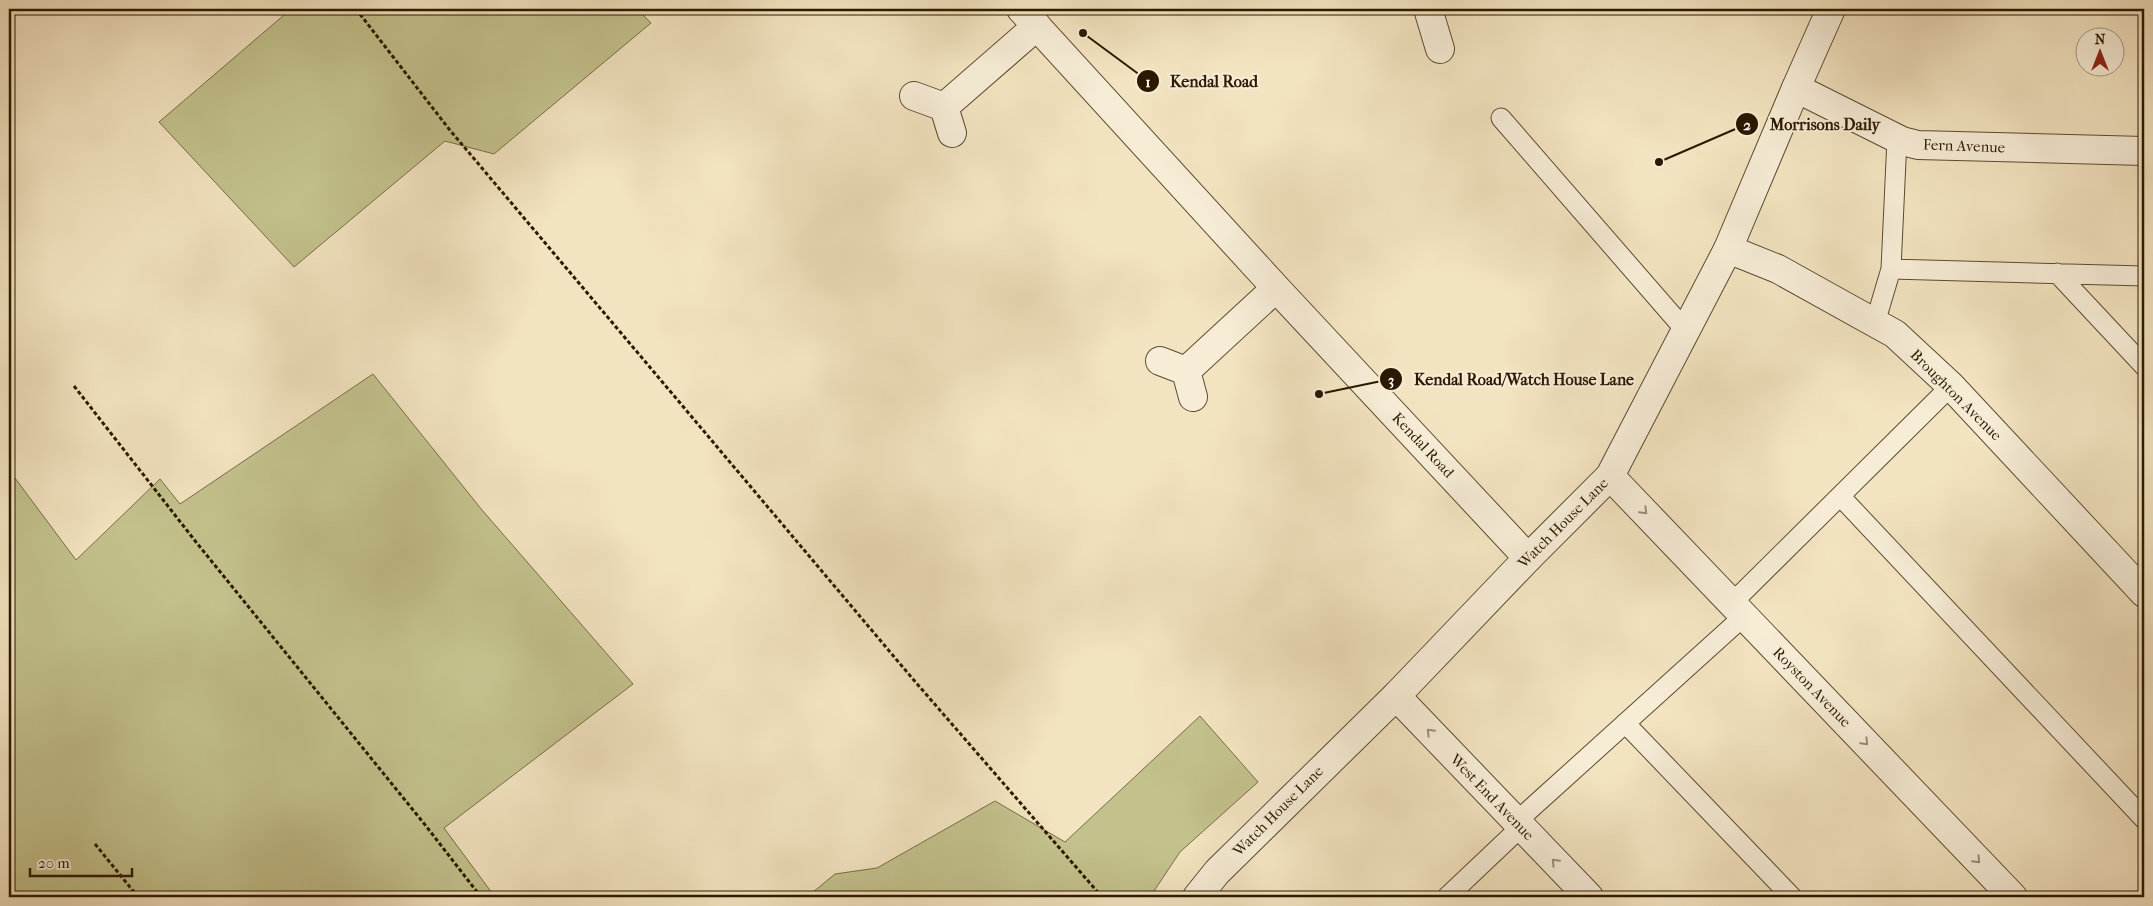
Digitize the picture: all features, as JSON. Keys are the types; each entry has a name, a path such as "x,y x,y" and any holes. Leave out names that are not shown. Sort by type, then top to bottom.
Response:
{"street":[{"path":"1428,9 1440,48"},
{"name":"Watch House Lane","path":"1197,897 1217,872 1396,696 1528,558 1610,476 1728,249 1831,9"},
{"name":"Kendal Road","path":"944,106 1029,17 1276,288 1528,558"},
{"name":"Fern Avenue","path":"1796,88 1898,139 1918,145 2144,151"},
{"path":"914,96 944,106 952,133"},
{"name":"Broughton Avenue","path":"1728,249 1778,269 1895,334 1951,386 2144,593"},
{"path":"1186,371 1276,288"},
{"path":"1160,361 1186,371"},
{"path":"1186,371 1193,397"},
{"name":"Royston Avenue","path":"1610,476 2013,897"},
{"name":"West End Avenue","path":"1396,696 1589,897"}],"lane":[{"path":"1501,118 1686,331"},
{"path":"1876,323 1891,269 1898,139"},
{"path":"1891,269 2144,276"},
{"path":"2057,273 2144,366"},
{"path":"1447,897 1518,824 1625,723 1738,609 1840,497 1951,386"},
{"path":"1840,497 2144,819"},
{"path":"1625,723 1792,897"}],"path":[{"path":"356,9 449,129 912,678 1102,897"},
{"path":"74,386 196,542 426,826 481,897"},
{"path":"95,844 138,897"}],"shaded area":[{"path":"291,9 637,9 651,23 494,154 445,141 294,267 159,122"},
{"path":"373,374 482,510 633,684 444,828 495,897 9,897 9,470 76,560 160,479 180,504"},
{"path":"1200,716 1258,782 1180,852 1150,897 807,897 835,874 877,868 995,801 1065,842"}],"place":[{"name":"Kendal Road","path":"1083,33"},
{"name":"Morrisons Daily","path":"1659,162"},
{"name":"Kendal Road/Watch House Lane","path":"1319,394"}]}
